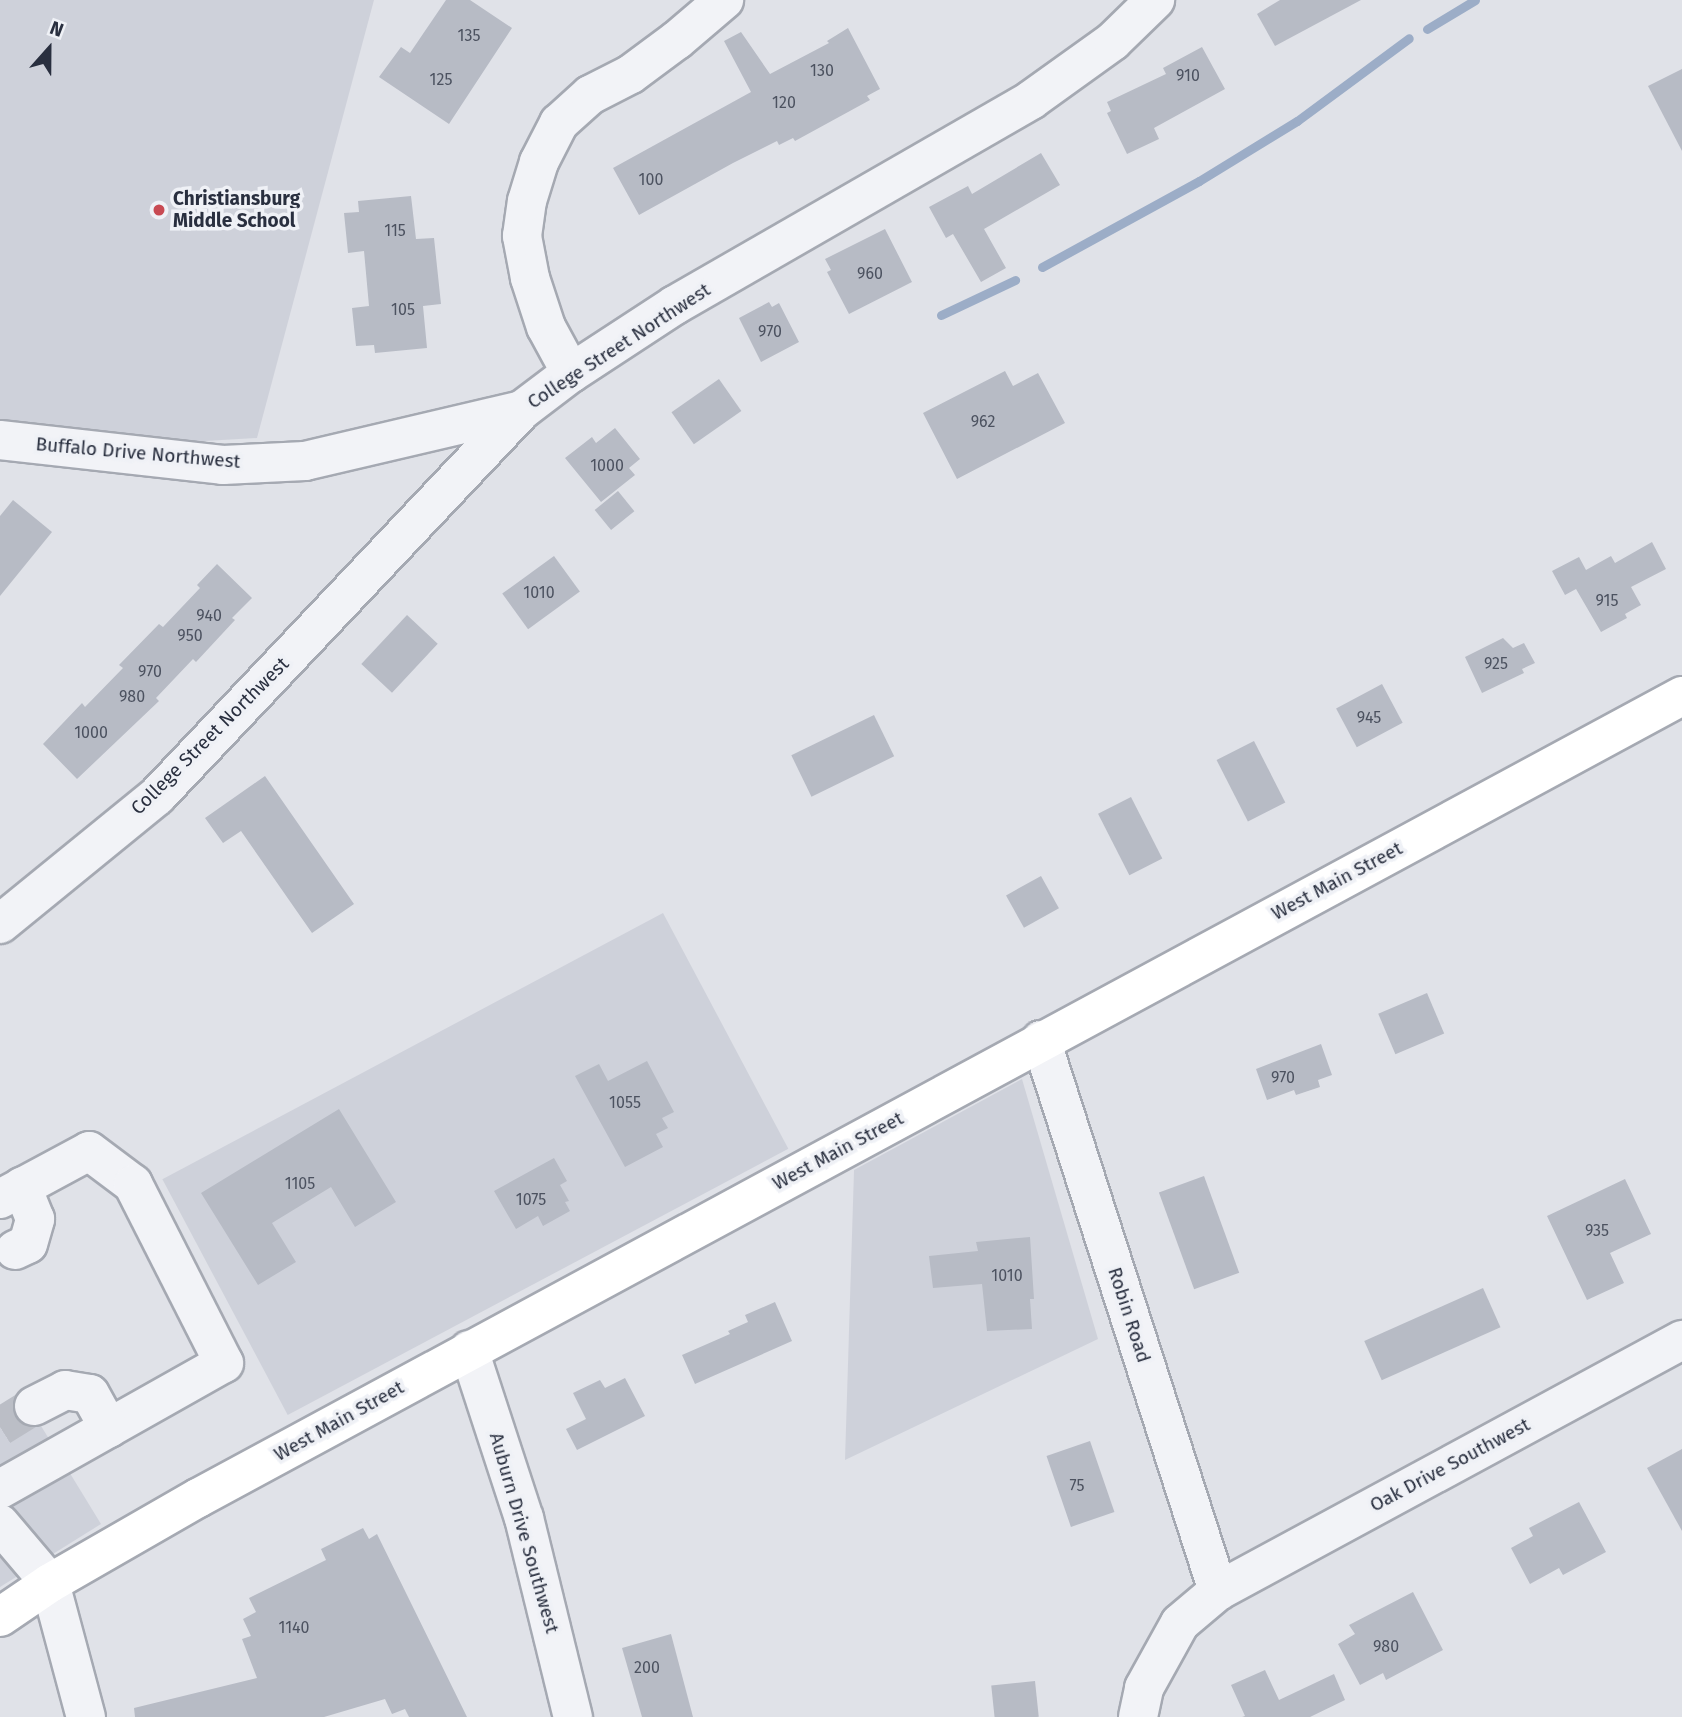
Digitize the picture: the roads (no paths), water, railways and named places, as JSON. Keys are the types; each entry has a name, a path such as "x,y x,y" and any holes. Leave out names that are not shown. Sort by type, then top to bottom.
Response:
{"main road":[{"name":"West Main Street","path":"0,1617 50,1583 198,1498 1041,1040 1682,696"}],"street":[{"path":"571,373 546,327 530,278 522,236 527,201 539,162 559,123 569,114 590,96 631,74 724,0"},
{"name":"College Street Northwest","path":"0,924 156,796 522,410 571,373 676,305 1031,100 1113,41 1155,0"},
{"name":"Buffalo Drive Northwest","path":"0,440 223,465 305,461 522,410"},
{"name":"Robin Road","path":"1041,1040 1218,1591"},
{"path":"0,1489 224,1363 133,1184 89,1151 11,1193 35,1219 28,1244 15,1250"},
{"name":"Oak Drive Southwest","path":"1138,1717 1144,1688 1180,1623 1218,1591 1682,1340"},
{"name":"Auburn Drive Southwest","path":"469,1350 524,1518 573,1717"},
{"path":"34,1406 65,1390 90,1394 109,1428"},
{"path":"0,1524 50,1583 86,1717"}],"waterway":[{"path":"1427,29 1475,0"},
{"path":"1042,267 1199,181 1297,121 1409,38"},
{"path":"941,315 1015,280"}],"tunnel":[{"path":"0,1427 34,1406"}],"place":[{"name":"Christiansburg Middle School","path":"159,210"}]}
